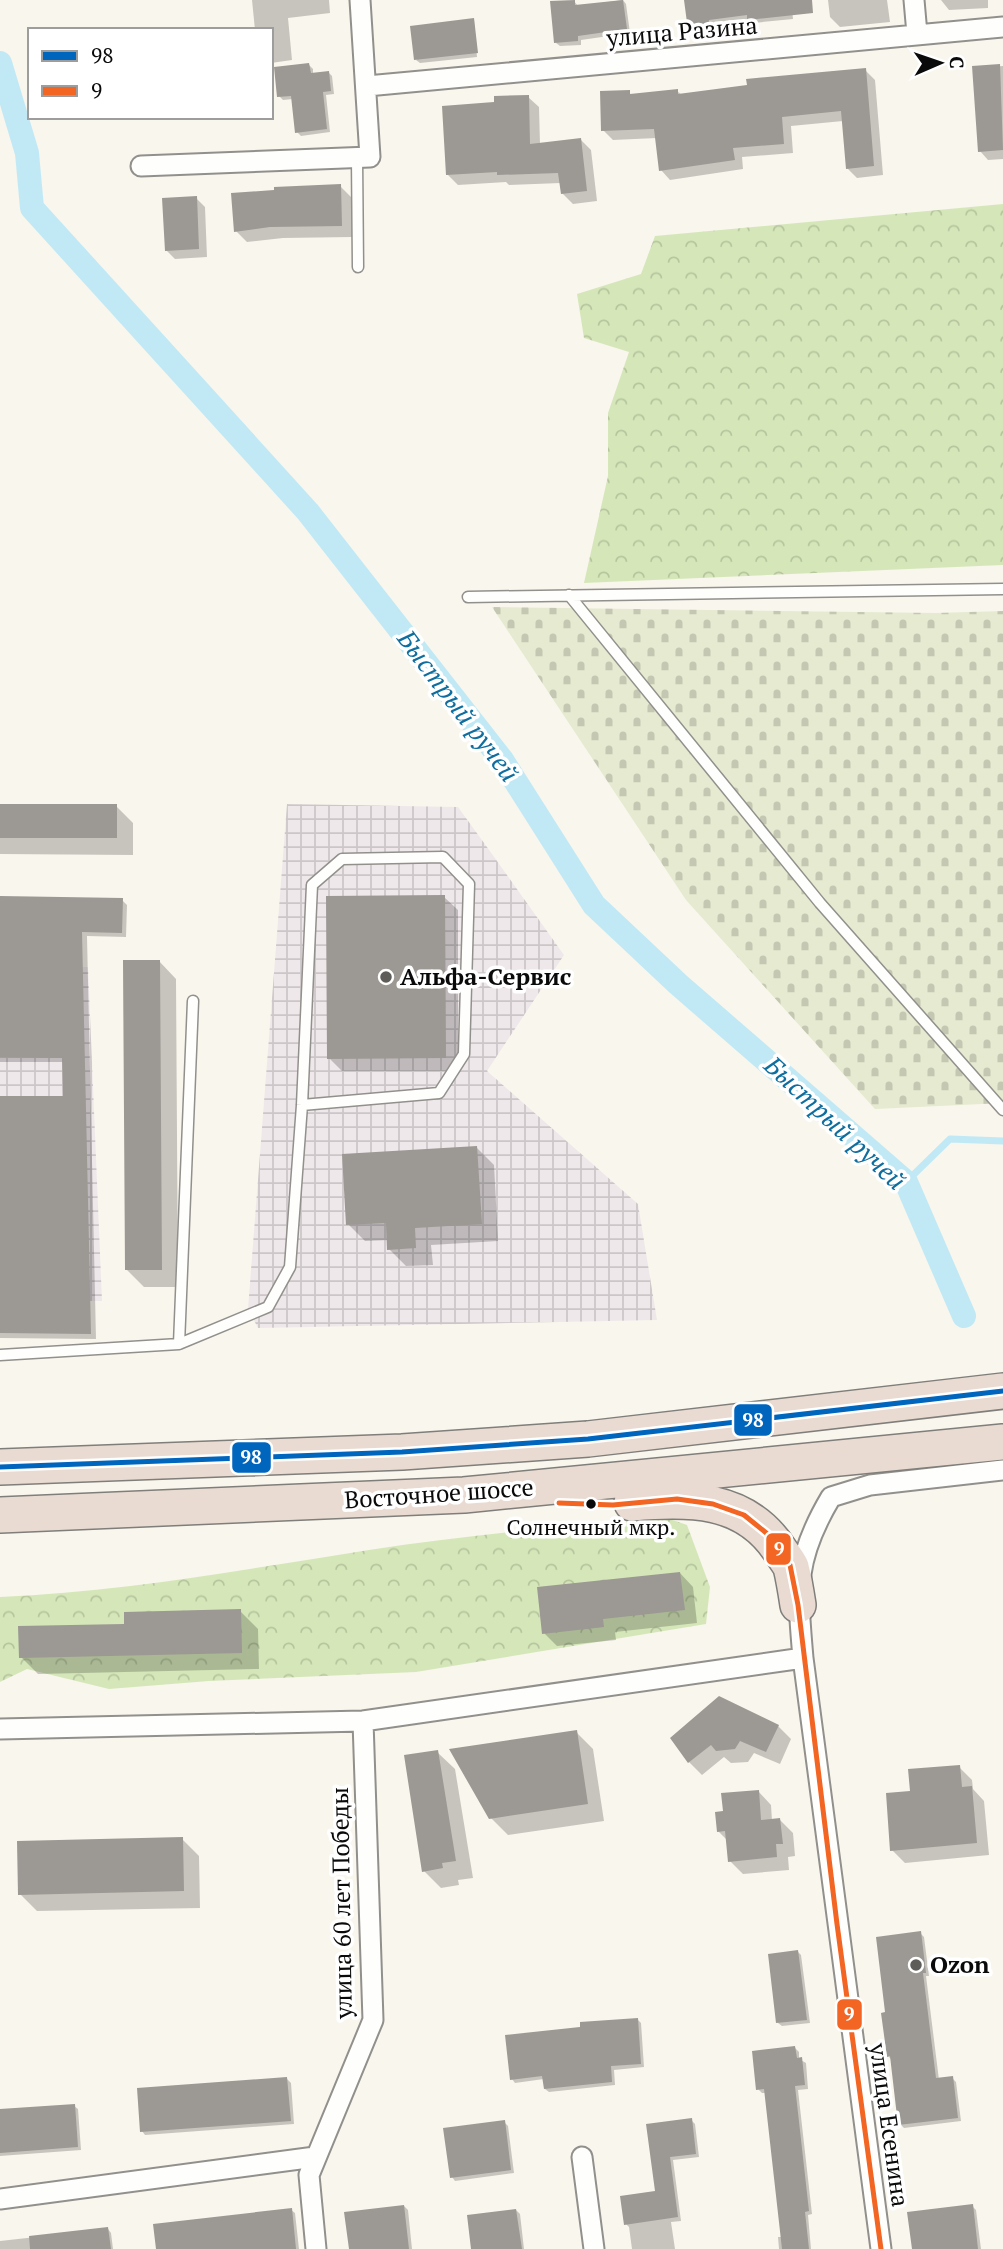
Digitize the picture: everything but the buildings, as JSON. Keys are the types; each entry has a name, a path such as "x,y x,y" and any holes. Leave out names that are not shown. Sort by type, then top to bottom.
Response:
{"highway":[{"name":"Восточное шоссе","path":"0,1467 402,1452 575,1440 1003,1391"},
{"name":"Восточное шоссе","path":"0,1516 501,1492 1003,1442"},
{"path":"501,1492 540,1503 613,1504 677,1499 713,1504 744,1515 770,1536 790,1565 798,1605"}],"street":[{"path":"141,166 364,157 367,86 360,0"},
{"path":"915,0 917,34"},
{"name":"улица Разина","path":"367,86 1003,27"},
{"name":"улица Есенина","path":"881,2249 803,1658 798,1605 802,1561 813,1527 831,1497 870,1485 1003,1470"},
{"path":"0,1729 363,1721 803,1658"},
{"name":"улица 60 лет Победы","path":"316,2249 309,2175 373,2020 363,1721"},
{"path":"0,2199 315,2157"},
{"path":"582,2157 594,2249"}],"lane":[{"path":"358,267 364,157"},
{"path":"468,597 1003,589"},
{"path":"569,595 821,904 1003,1110"},
{"path":"0,1356 179,1344 268,1307 290,1267 302,1105 312,885 342,859 443,857 469,884 464,1054 439,1093 302,1105"},
{"path":"179,1344 193,1001"}],"shaded area":[{"path":"287,804 458,807 492,854 564,955 487,1071 638,1204 657,1320 258,1328 248,1309"},
{"path":"0,965 88,967 102,1301 0,1300"}],"green space":[{"path":"1003,204 1003,565 584,583 608,476 608,413 629,352 584,338 577,294 641,274 655,236"},
{"path":"492,607 936,613 1003,611 1003,1103 875,1109 686,900"},
{"path":"670,1519 687,1525 710,1587 706,1624 416,1672 209,1681 109,1689 27,1669 0,1682 0,1597 139,1585 482,1535"}],"waterway":[{"name":"Быстрый ручей","path":"0,63 27,153 32,208 308,512 502,760 594,905 678,984 906,1182 964,1316"},
{"path":"906,1182 950,1139 1003,1141"}],"transit line":[{"name":"98","path":"0,1467 402,1452 588,1439 1003,1391"},
{"name":"9","path":"559,1503 613,1505 677,1499 713,1504 744,1515 770,1536 790,1565 798,1605 881,2249"}],"place":[{"name":"Альфа-Сервис","path":"386,977"},
{"name":"Солнечный мкр.","path":"591,1504"},
{"name":"Ozon","path":"916,1965"}]}
